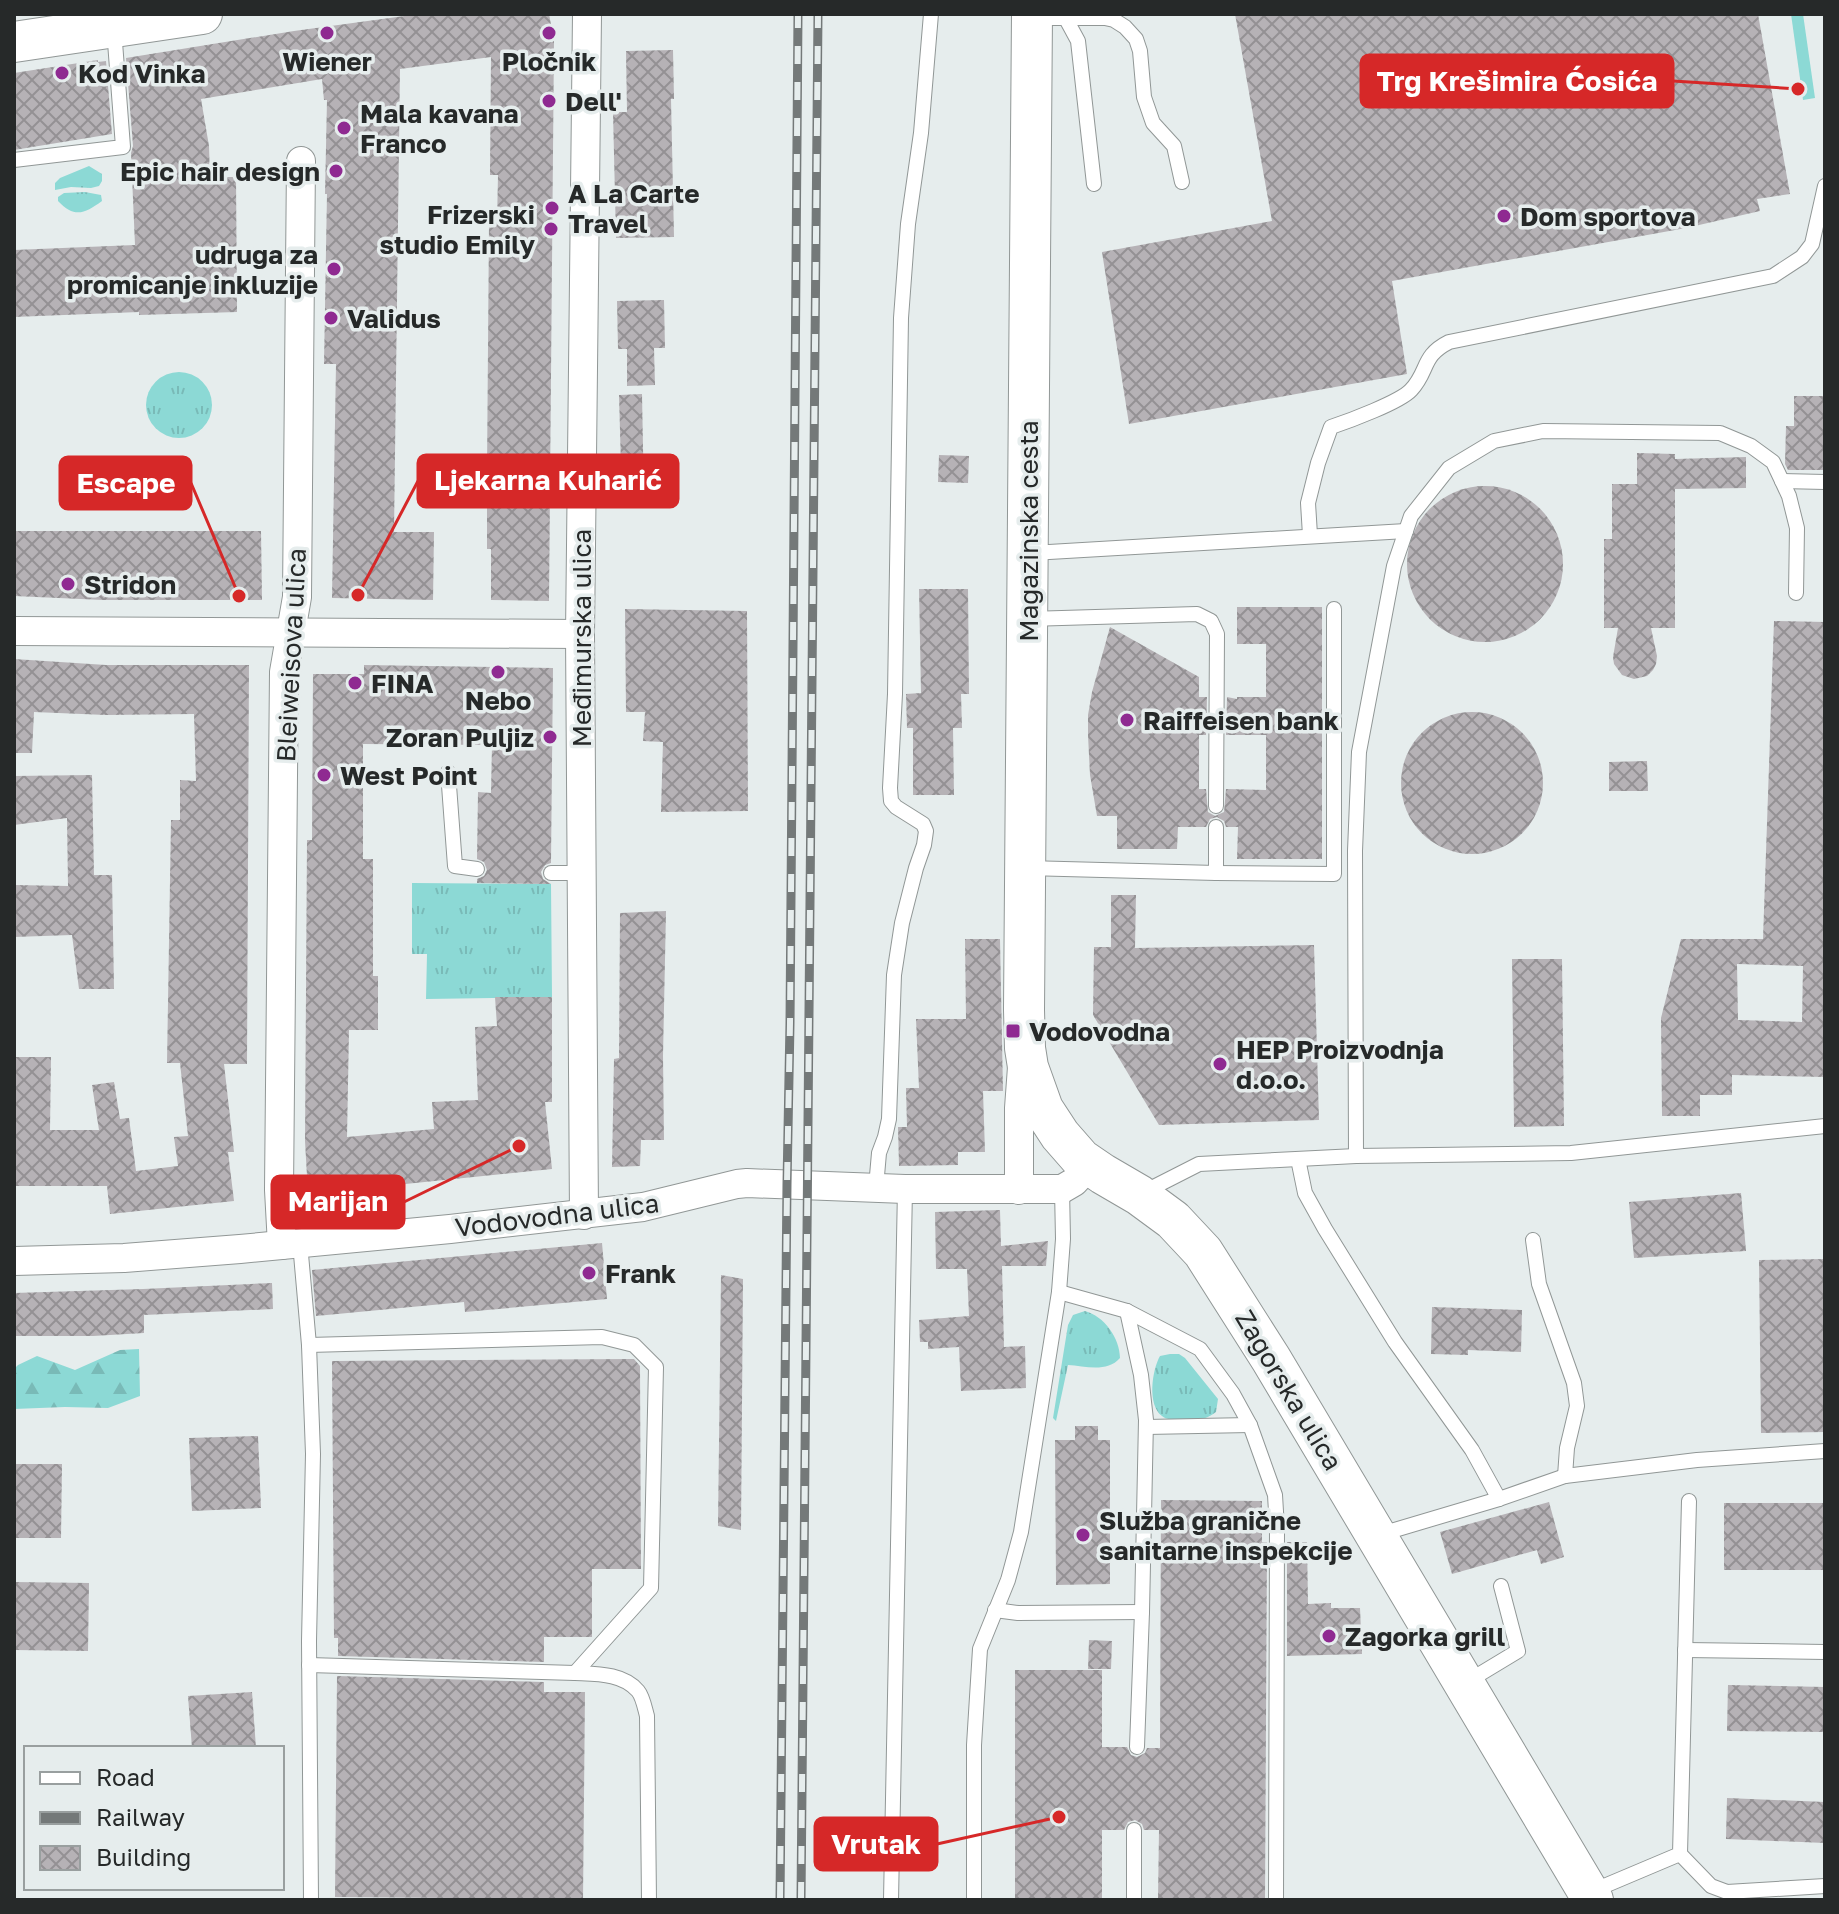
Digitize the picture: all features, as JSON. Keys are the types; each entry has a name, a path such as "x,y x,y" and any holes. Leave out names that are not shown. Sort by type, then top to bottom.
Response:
{"street":[{"path":"14,42 202,14"},
{"name":"Međimurska ulica","path":"584,1215 580,634 587,14"},
{"name":"Magazinska cesta","path":"1019,1190 1019,1108 1025,1048 1028,553 1043,16"},
{"name":"Bleiweisova ulica","path":"291,1244 279,1190 284,672 297,597 301,161"},
{"path":"14,631 580,634"},
{"name":"Magazinska cesta","path":"1025,1048 1033,1086 1060,1135 1076,1177"},
{"name":"Vodovodna ulica","path":"14,1261 124,1258 584,1215 666,1202 737,1184 1019,1190 1076,1177"},
{"name":"Zagorska ulica","path":"1076,1177 1139,1195 1173,1220 1203,1252 1271,1359 1591,1896"}],"lane":[{"path":"876,1187 879,1153 889,1119 894,975 902,923 926,831 923,824 896,807 891,801 890,788 895,694 901,318 931,14"},
{"path":"1043,16 1114,20 1136,39 1144,97 1153,123 1174,146 1182,182"},
{"path":"1043,16 1078,41 1094,184"},
{"path":"14,160 123,147 114,27"},
{"path":"1310,535 1308,503 1331,427 1409,393 1436,349 1449,342 1773,276 1802,257 1812,244 1825,186"},
{"path":"1356,1156 1355,851 1359,752 1394,566 1411,516 1449,468 1494,441 1543,431 1720,433 1751,446 1773,462 1789,496 1797,528 1796,593"},
{"path":"1782,481 1825,482"},
{"path":"1028,553 1406,531"},
{"path":"1025,868 1334,874 1334,609"},
{"path":"1028,619 1197,614 1211,621 1217,634 1216,806"},
{"path":"448,772 455,866 477,869"},
{"path":"1216,827 1216,873"},
{"path":"551,873 581,873"},
{"path":"1139,1195 1199,1164 1356,1156 1571,1153 1825,1126"},
{"path":"1298,1159 1305,1193 1325,1229 1395,1342 1472,1450 1499,1499"},
{"path":"974,1900 974,1745 980,1649 1008,1580 1021,1532 1059,1292 1063,1239 1076,1177"},
{"path":"891,1900 905,1189"},
{"path":"1533,1240 1539,1284 1574,1383 1577,1406 1567,1448 1565,1476"},
{"path":"291,1244 309,1345 313,1454 309,1665 311,1900"},
{"path":"1059,1292 1127,1311 1200,1349 1233,1394 1250,1425 1275,1495 1276,1900"},
{"path":"1127,1311 1141,1375 1146,1427 1137,1747"},
{"path":"309,1345 602,1337 634,1345 656,1367 651,1588 575,1673"},
{"path":"1146,1427 1250,1425"},
{"path":"1377,1536 1565,1476 1697,1460 1825,1451"},
{"path":"1689,1501 1680,1854 1711,1886 1727,1892 1807,1893 1825,1886"},
{"path":"1465,1684 1518,1651 1501,1586"},
{"path":"995,1610 1018,1613 1142,1612"},
{"path":"1685,1650 1825,1652"},
{"path":"309,1665 575,1673 610,1675 626,1683 639,1692 647,1716 649,1900"},
{"path":"1134,1830 1134,1900"},
{"path":"1591,1896 1680,1854"}],"green space":[{"path":"1791,14 1803,14 1815,98 1803,100"},
{"path":"89,166 102,174 99,186 55,190 55,183 60,178"},
{"path":"64,193 101,195 102,201 90,209 75,212 58,201"},
{"path":"179,372 202,382 212,405 202,428 179,438 156,428 146,405 156,382"},
{"path":"412,883 551,884 552,997 426,999 427,954 412,954"},
{"path":"1085,1311 1110,1329 1120,1358 1102,1367 1068,1365 1056,1421 1053,1418 1068,1325 1073,1315"},
{"path":"139,1349 140,1396 108,1408 14,1409 14,1369 18,1365 37,1356 75,1370 120,1350"},
{"path":"1170,1354 1185,1358 1218,1399 1216,1412 1202,1419 1176,1420 1164,1418 1157,1411 1152,1387 1155,1370 1160,1356"}],"building":[{"path":"419,14 549,14 554,40 549,601 491,600 491,549 487,549 489,222 497,222 498,175 490,175 491,57 400,69 394,532 434,532 433,600 332,598 336,364 324,364 327,100 324,100 322,79 201,99 209,146 210,177 236,177 237,312 14,317 14,250 135,245 133,146 126,58"},
{"name":"Dom sportova","path":"1235,14 1758,14 1790,194 1757,199 1760,211 1686,228 1392,281 1407,374 1129,424 1102,252 1272,221"},
{"path":"673,50 674,237 616,238 613,112 627,112 626,51"},
{"path":"106,61 112,134 14,150 14,73"},
{"path":"664,300 665,348 654,348 655,385 627,386 627,349 618,349 617,301"},
{"path":"642,394 644,501 622,502 619,395"},
{"path":"1794,396 1825,396 1825,470 1788,470 1785,464 1786,426 1794,426"},
{"path":"1637,453 1675,454 1675,459 1746,457 1746,488 1675,489 1675,628 1651,628 1656,664 1647,676 1634,679 1622,675 1614,664 1618,628 1604,628 1604,539 1612,539 1612,484 1637,484"},
{"path":"939,455 969,456 968,483 938,482"},
{"path":"1485,486 1515,492 1540,509 1557,534 1563,564 1557,594 1540,619 1515,636 1485,642 1455,636 1430,619 1413,594 1407,564 1413,534 1430,509 1455,492"},
{"path":"14,531 261,531 262,600 103,600 14,596"},
{"path":"919,589 968,589 969,694 961,694 962,728 953,728 954,795 913,795 913,728 907,728 906,694 921,693"},
{"path":"1237,607 1322,607 1322,859 1237,859 1238,827 1226,827 1224,821 1217,817 1210,819 1206,827 1178,827 1177,849 1117,849 1117,816 1097,816 1090,775 1088,735 1092,692 1110,627 1199,677 1199,697 1207,697 1206,735 1199,735 1199,789 1206,789 1208,812 1215,816 1224,812 1226,789 1266,790 1266,735 1226,735 1227,697 1266,697 1266,644 1237,644"},
{"path":"625,609 747,611 748,811 661,812 663,742 643,741 645,712 626,712"},
{"path":"1774,621 1825,622 1825,1077 1732,1075 1732,1095 1700,1095 1700,1116 1662,1116 1661,1018 1681,939 1763,939","holes":["1737,964 1803,966 1802,1022 1738,1020"]},
{"path":"14,659 106,665 249,665 247,1064 224,1064 234,1152 228,1152 234,1201 110,1214 107,1186 14,1186 14,1057 51,1057 50,1130 99,1130 92,1085 114,1082 120,1119 129,1118 136,1171 178,1166 174,1137 188,1136 180,1063 167,1063 171,820 180,820 180,780 196,781 194,714 34,712 32,753 14,753"},
{"path":"364,665 553,668 551,863 545,865 541,872 543,879 551,884 477,883 477,879 484,876 487,870 484,862 477,859 478,792 491,793 492,745 363,744 363,859 373,859 373,976 378,976 378,1030 349,1030 347,1137 434,1129 432,1102 478,1100 475,1027 497,1026 495,997 552,997 552,1102 545,1102 552,1169 308,1194 305,1141 307,840 312,840 313,674 364,674"},
{"path":"1472,712 1499,717 1523,732 1538,756 1543,783 1538,810 1523,834 1499,849 1472,854 1445,849 1421,834 1406,810 1401,783 1406,756 1421,732 1445,717"},
{"path":"1647,761 1648,791 1609,791 1609,762"},
{"path":"92,775 94,875 112,875 114,989 79,989 72,935 14,937 14,885 68,886 67,818 14,825 14,776"},
{"name":"HEP Proizvodnja d.o.o.","path":"1111,895 1136,895 1135,948 1314,945 1319,1120 1159,1125 1093,1015 1094,947 1111,947"},
{"path":"666,911 664,1140 641,1140 640,1166 612,1167 614,1059 619,1058 620,913"},
{"path":"965,939 1000,939 1003,1091 983,1091 985,1152 958,1152 958,1165 899,1166 898,1127 907,1127 906,1088 919,1088 916,1019 966,1019"},
{"path":"1512,959 1562,959 1564,1126 1514,1127"},
{"path":"1741,1193 1746,1251 1634,1258 1629,1202"},
{"path":"1000,1210 1001,1246 1048,1241 1046,1266 1002,1266 1004,1347 1025,1346 1026,1388 961,1391 959,1347 928,1349 928,1342 920,1342 919,1320 969,1316 967,1269 936,1269 935,1212"},
{"path":"602,1243 607,1299 465,1312 464,1302 316,1316 312,1270"},
{"path":"1825,1259 1825,1432 1761,1433 1759,1260"},
{"path":"721,1275 743,1279 741,1530 718,1526"},
{"path":"272,1283 273,1309 144,1315 144,1333 14,1336 14,1293"},
{"path":"1432,1307 1522,1310 1521,1352 1468,1350 1468,1355 1431,1354"},
{"path":"634,1359 640,1366 641,1569 592,1569 592,1637 544,1637 544,1662 338,1656 338,1638 334,1638 332,1361"},
{"path":"1075,1426 1098,1426 1098,1440 1110,1440 1110,1584 1056,1585 1055,1440 1075,1440"},
{"path":"258,1436 261,1508 192,1511 189,1438"},
{"path":"14,1464 62,1464 61,1538 14,1538"},
{"path":"1161,1500 1262,1501 1262,1542 1267,1542 1265,1900 1158,1900 1159,1830 1144,1830 1142,1824 1135,1820 1128,1822 1124,1830 1102,1830 1102,1900 1015,1900 1015,1670 1102,1670 1102,1747 1127,1747 1131,1755 1137,1757 1147,1748 1160,1748"},
{"path":"1549,1502 1564,1557 1541,1564 1537,1550 1452,1574 1440,1532"},
{"path":"1724,1503 1825,1503 1825,1570 1724,1570"},
{"name":"Zagorka grill","path":"1287,1542 1307,1542 1308,1604 1331,1603 1331,1608 1360,1608 1362,1654 1287,1656"},
{"path":"14,1582 89,1583 88,1651 14,1650"},
{"path":"1089,1640 1112,1641 1111,1669 1088,1669"},
{"path":"337,1676 544,1682 544,1692 585,1692 583,1900 335,1897"},
{"path":"1728,1685 1825,1687 1825,1732 1727,1731"},
{"path":"252,1692 256,1746 192,1746 188,1696"},
{"path":"1727,1798 1825,1802 1825,1843 1726,1839"}],"railway":[{"path":"780,1900 798,14"},
{"path":"801,1900 818,14"}],"place":[{"name":"Wiener","path":"327,33"},
{"name":"Pločnik","path":"549,33"},
{"name":"Kod Vinka","path":"62,73"},
{"name":"Trg Krešimira Ćosića","path":"1798,89"},
{"name":"Dell'","path":"549,101"},
{"name":"Mala kavana Franco","path":"344,128"},
{"name":"Epic hair design","path":"336,171"},
{"name":"A La Carte Travel","path":"552,208"},
{"name":"Dom sportova","path":"1504,216"},
{"name":"Frizerski studio Emily","path":"551,229"},
{"name":"udruga za promicanje inkluzije","path":"334,269"},
{"name":"Validus","path":"331,318"},
{"name":"Stridon","path":"68,584"},
{"name":"Ljekarna Kuharić","path":"358,595"},
{"name":"Escape","path":"239,596"},
{"name":"Nebo","path":"498,672"},
{"name":"FINA","path":"355,683"},
{"name":"Raiffeisen bank","path":"1127,720"},
{"name":"Zoran Puljiz","path":"550,737"},
{"name":"West Point","path":"324,775"},
{"name":"Vodovodna","path":"1013,1031"},
{"name":"HEP Proizvodnja d.o.o.","path":"1220,1064"},
{"name":"Marijan","path":"519,1146"},
{"name":"Frank","path":"589,1273"},
{"name":"Služba granične sanitarne inspekcije","path":"1083,1535"},
{"name":"Zagorka grill","path":"1329,1636"},
{"name":"Vrutak","path":"1059,1817"}]}
